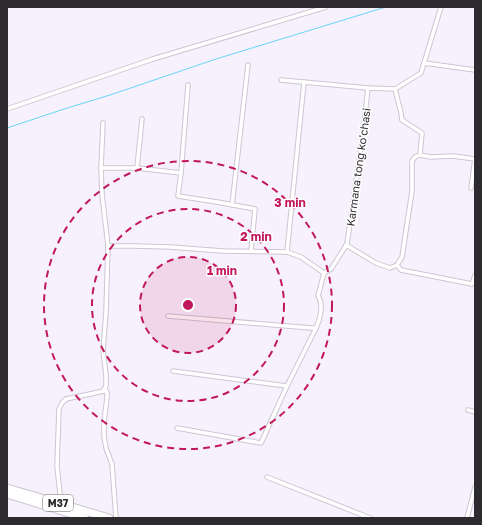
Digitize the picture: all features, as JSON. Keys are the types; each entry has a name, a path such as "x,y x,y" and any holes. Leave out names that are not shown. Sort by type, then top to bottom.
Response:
{"highway":[{"name":"M37","path":"7,488 109,518"},
{"name":"M37","path":"7,494 73,516 85,518"}],"street":[{"path":"7,109 153,59 326,7"},
{"path":"281,80 395,90 421,73 441,7"},
{"path":"424,63 475,70"},
{"path":"232,205 248,65"},
{"path":"287,252 304,82"},
{"path":"188,85 178,196 256,209 251,251"},
{"name":"Karmana tong ko'chasi","path":"324,272 331,269 347,244 368,88"},
{"path":"395,90 402,120 422,133 420,155"},
{"path":"137,168 142,118"},
{"path":"61,504 57,460 60,409 62,402 66,399 104,391 106,386 103,350 108,246 102,194 101,168 103,123"},
{"path":"346,245 376,264 390,268 396,265 402,257 412,191 412,161 415,156 453,156 475,159 471,188"},
{"path":"101,168 137,168 181,173"},
{"path":"108,246 170,246 223,251 287,252 301,257 324,272 318,296 321,306 318,323 261,444 177,428"},
{"path":"396,265 401,270 472,284 475,275"},
{"path":"168,316 316,328"},
{"path":"173,371 287,386"},
{"path":"104,389 107,392 104,422 105,442 112,464 116,518"},
{"path":"468,410 475,412"},
{"path":"267,477 370,518"},
{"path":"467,518 475,487"}],"waterway":[{"path":"7,128 216,59 386,7"}]}
